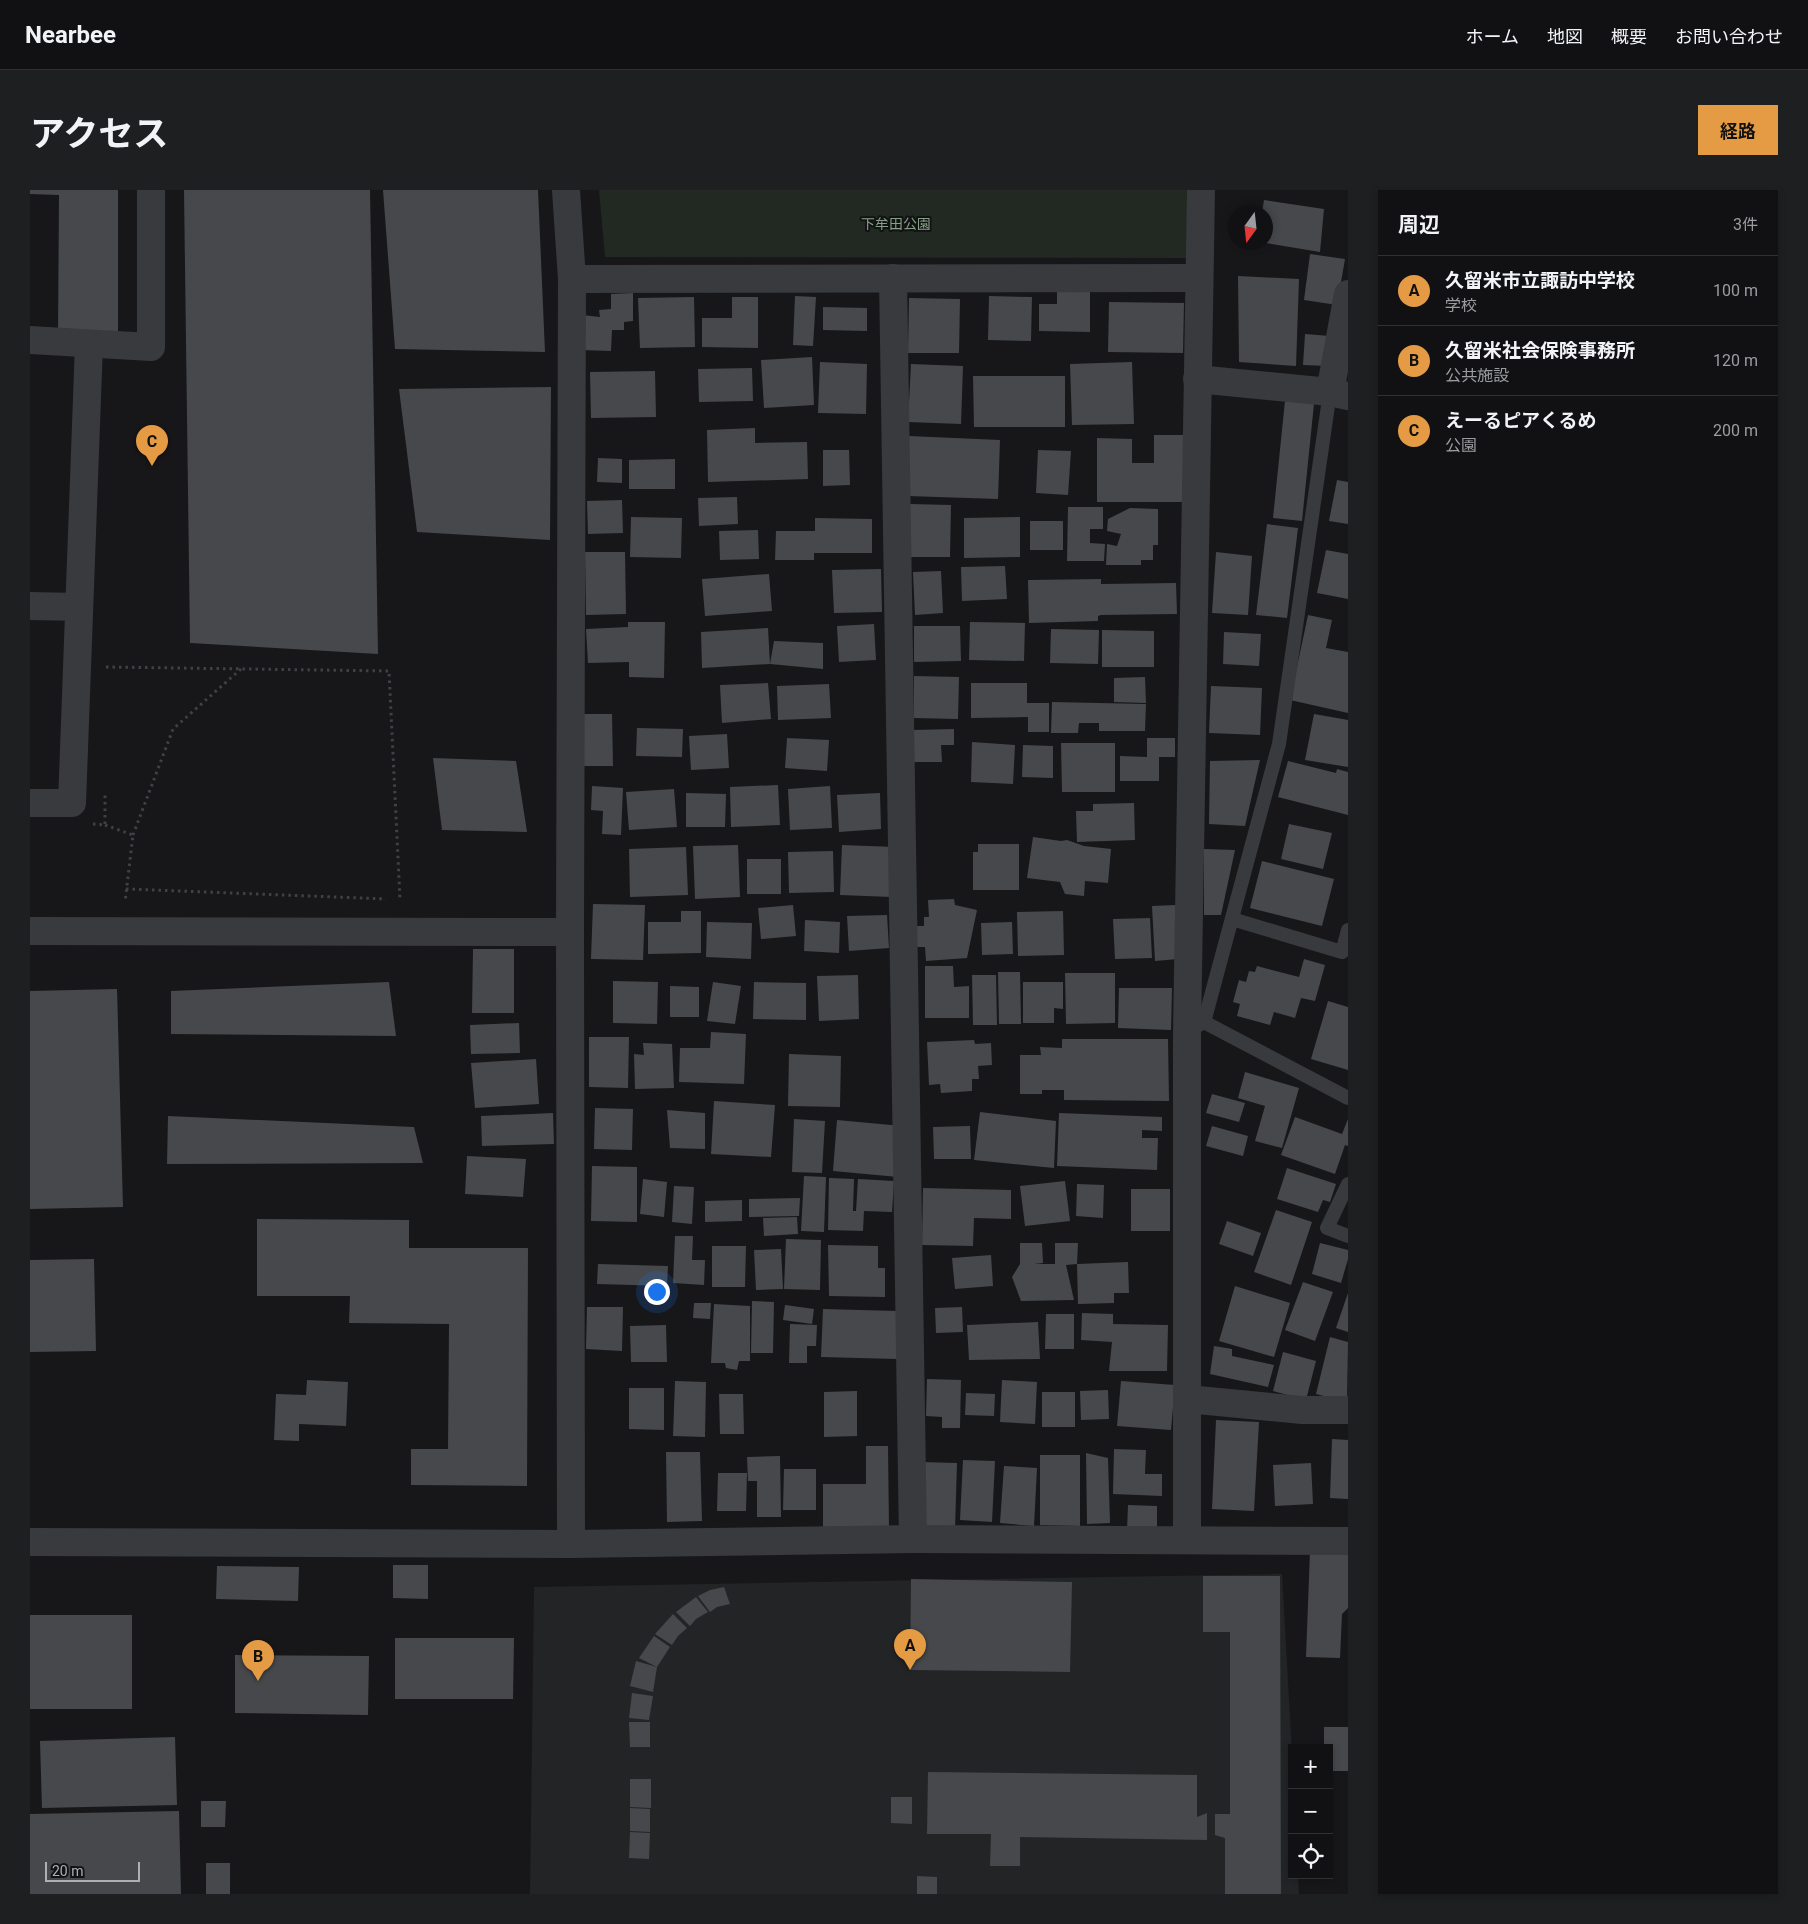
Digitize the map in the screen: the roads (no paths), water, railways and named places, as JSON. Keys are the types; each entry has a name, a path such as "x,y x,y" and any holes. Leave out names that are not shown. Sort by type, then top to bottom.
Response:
{"street":[{"path":"30,340 151,347 151,190"},
{"path":"566,190 572,279 571,1544"},
{"path":"1187,1539 1187,1399 1196,1027 1196,379 1201,190"},
{"path":"893,278 913,1539"},
{"path":"572,279 1198,278"},
{"path":"1196,379 1339,394 1348,294"},
{"path":"30,803 72,803 89,344"},
{"path":"30,606 79,607"},
{"path":"30,931 570,932"},
{"path":"1187,1399 1302,1410 1348,1410"},
{"path":"30,1542 571,1544 913,1539 1348,1541"}],"lane":[{"path":"1339,394 1279,744 1232,920 1196,1027 1348,1098"},
{"path":"1232,920 1342,952 1348,930"},
{"path":"1348,1184 1327,1228 1348,1236"}],"place":[{"name":"えーるピアくるめ","path":"152,466"},
{"name":"久留米市立諏訪中学校","path":"910,1670"},
{"name":"久留米社会保険事務所","path":"258,1681"}],"park label":[{"name":"下牟田公園","path":"896,224"}]}
